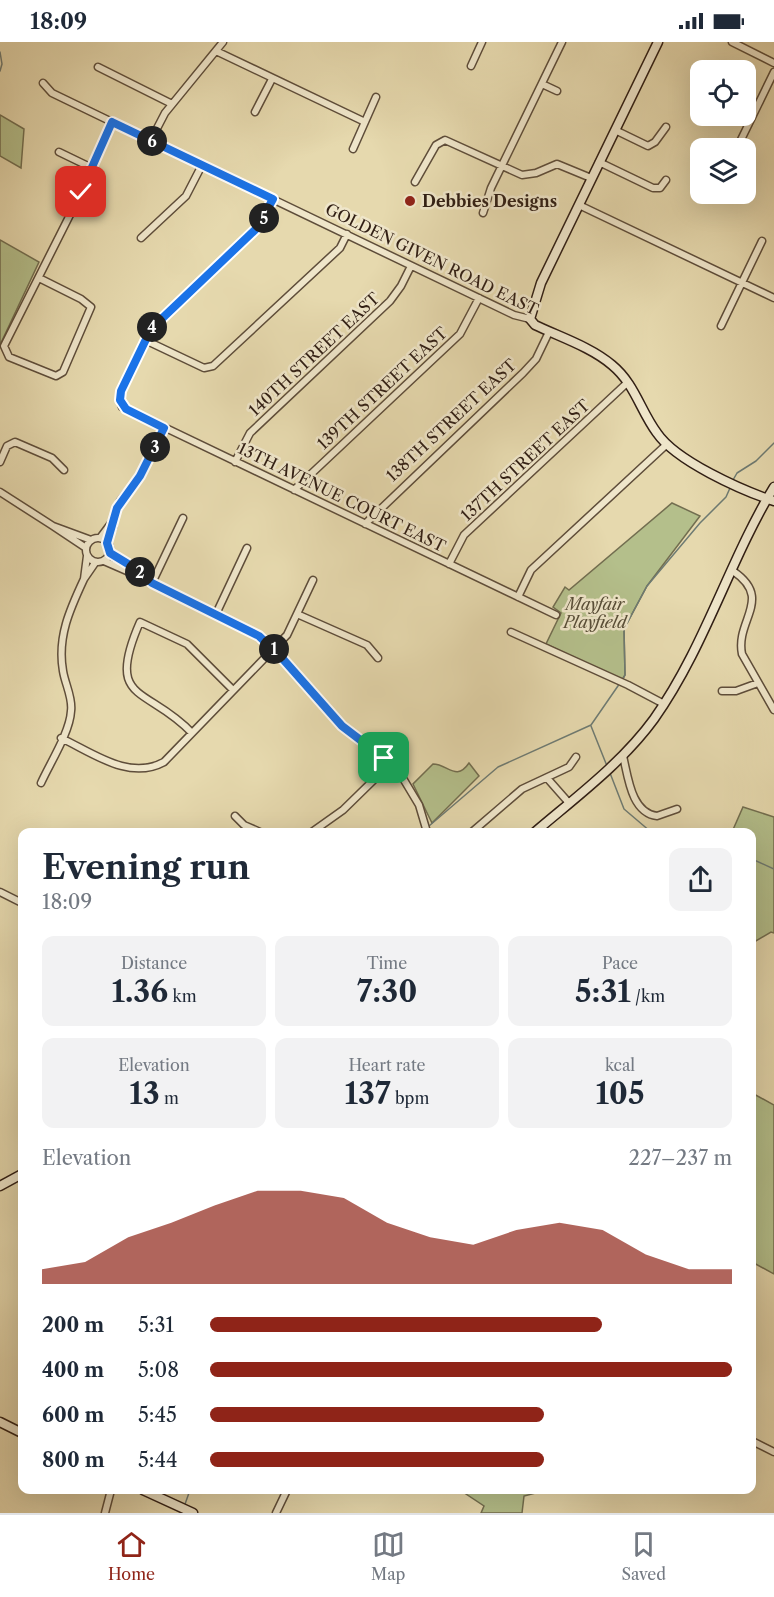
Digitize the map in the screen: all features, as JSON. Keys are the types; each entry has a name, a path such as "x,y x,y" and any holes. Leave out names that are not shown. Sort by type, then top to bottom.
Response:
{"street":[{"path":"151,140 172,104 223,42"},
{"path":"471,66 482,42"},
{"path":"483,213 502,167 562,42"},
{"path":"530,319 541,283 657,42"},
{"path":"732,42 774,63"},
{"path":"216,51 365,122"},
{"path":"98,67 172,104"},
{"path":"742,138 774,72"},
{"path":"255,112 272,79"},
{"name":"GOLDEN GIVEN ROAD EAST","path":"43,83 52,93 520,318 530,319 549,332 602,358 628,382 651,425 666,445 683,458 770,500"},
{"path":"542,84 557,91"},
{"path":"353,149 376,97"},
{"path":"39,278 92,307 91,314 59,375 44,373 9,357 4,351 5,344 83,189 90,167 112,122"},
{"path":"615,130 648,146 653,144 666,127"},
{"path":"415,182 438,142 448,140 502,167 527,175 560,164 591,178"},
{"path":"59,152 90,167"},
{"path":"599,162 653,188 660,188 666,180"},
{"path":"141,238 186,196 202,165"},
{"path":"273,199 257,228 157,322 146,340 204,368 213,366 340,248 347,234"},
{"path":"579,205 774,298"},
{"path":"721,326 762,241"},
{"name":"140TH STREET EAST","path":"235,462 250,433 390,301 411,266"},
{"name":"139TH STREET EAST","path":"294,490 460,334 479,298"},
{"name":"138TH STREET EAST","path":"365,524 524,373 536,359 549,332"},
{"name":"13TH AVENUE COURT EAST","path":"146,340 121,391 120,400 126,409 556,615"},
{"name":"137TH STREET EAST","path":"449,564 464,536 628,382"},
{"path":"53,526 91,540 100,538 112,522 120,501 144,470 164,428"},
{"path":"0,462 7,446 15,442 52,458 64,470"},
{"path":"518,597 531,570 666,445"},
{"path":"540,828 623,756 664,704 689,660 770,500 774,487"},
{"path":"0,492 86,548"},
{"path":"152,583 183,518"},
{"path":"112,522 113,527 107,543 110,553 133,567 143,578"},
{"path":"100,538 107,543"},
{"path":"84,579 86,548 91,540"},
{"path":"216,614 247,548"},
{"path":"104,561 110,553"},
{"path":"87,556 95,562 104,561 143,578 252,631 274,649 342,726 390,764 414,794 426,828"},
{"path":"41,783 71,711 61,658 63,631 84,579 95,562"},
{"path":"733,571 747,581 753,595 752,609 741,649 774,710"},
{"path":"61,738 120,766 136,770 164,762 286,635 313,580"},
{"path":"297,614 367,645 378,658"},
{"path":"192,733 174,715 143,699 131,684 126,669 126,656 140,622 187,644 233,690"},
{"path":"511,632 628,685 664,704"},
{"path":"722,691 736,691 758,683"},
{"path":"623,756 632,791 641,808 657,816 677,809"},
{"path":"477,828 522,789 569,767 576,757"},
{"path":"317,828 349,805 390,764"},
{"path":"547,778 569,803"},
{"path":"235,816 251,828"},
{"path":"0,892 18,901"},
{"path":"0,1186 18,1176"},
{"path":"0,1422 18,1431"},
{"path":"756,1443 774,1452"},
{"path":"105,1513 110,1494"},
{"path":"152,1494 194,1513"},
{"path":"276,1513 285,1494"}],"green space":[{"path":"0,115 24,129 21,168 0,156"},
{"path":"0,240 39,262 0,345"},
{"name":"Mayfair Playfield","path":"672,503 700,516 647,586 624,629 625,675 622,680 546,644 561,613 553,607 565,587 569,590"},
{"path":"469,763 479,776 432,823 413,784 433,764 456,772"},
{"path":"743,807 774,817 774,933 771,932 756,941 756,828 734,828"},
{"path":"756,1095 774,1105 774,1274 756,1264"},
{"path":"466,1494 532,1494 524,1496 522,1513 481,1513 484,1506"}],"waterway":[{"path":"0,52 2,64 0,71"},
{"path":"733,480 737,473 756,461 774,443"},
{"path":"623,679 625,675 624,629 647,586 700,523 726,497 730,488"},
{"path":"429,826 498,767 591,725 620,683"},
{"path":"591,726 607,766"},
{"path":"610,773 624,809 646,828"},
{"path":"756,861 774,869"},
{"path":"184,1507 189,1494"}],"place":[{"name":"Debbies Designs","path":"410,201"}],"route":[{"path":"81,192 90,167 112,122 273,199 257,228 151,329 121,391 120,403 126,409 164,428 144,470 117,508 107,543 110,553 133,567 142,574 143,578 259,636 274,649 342,726 384,758"}]}
